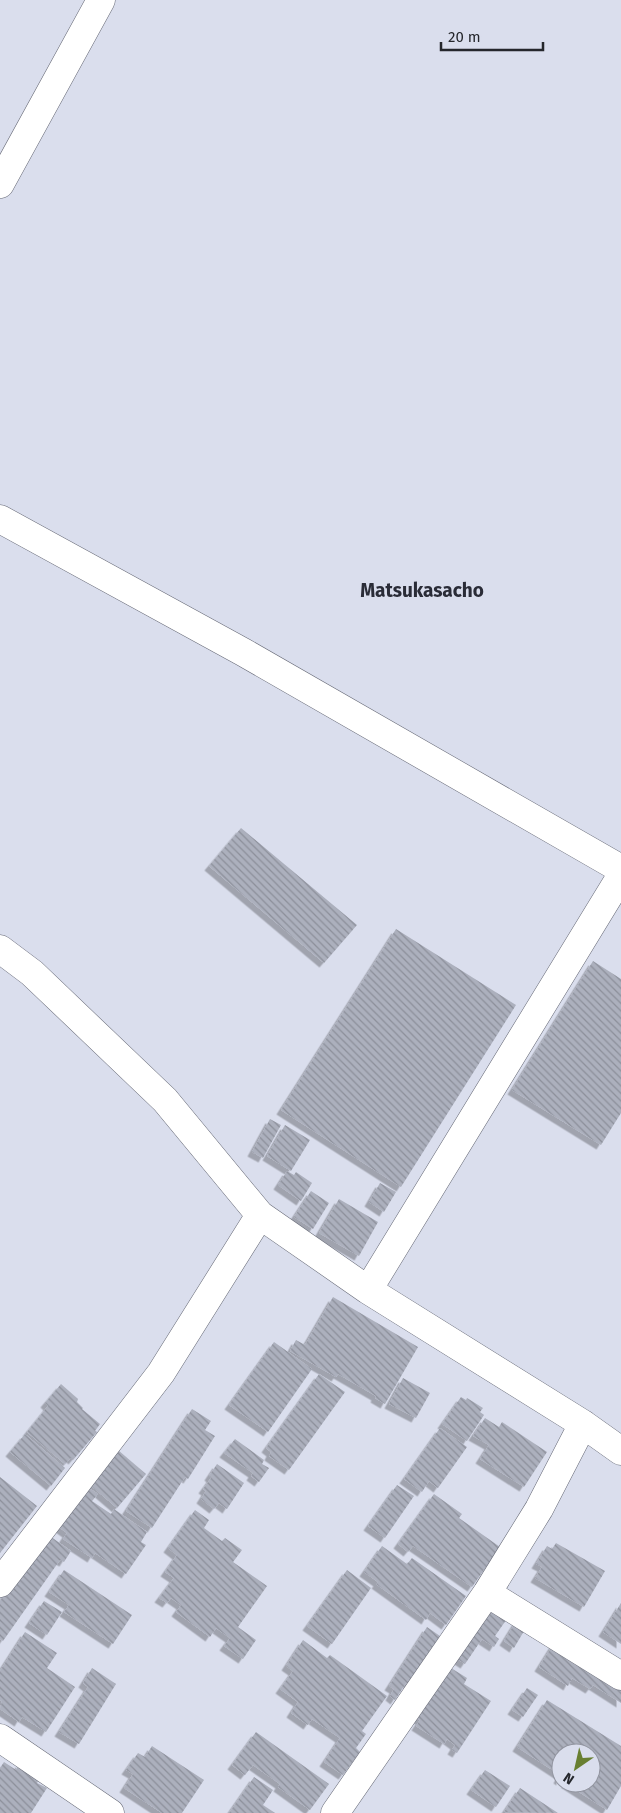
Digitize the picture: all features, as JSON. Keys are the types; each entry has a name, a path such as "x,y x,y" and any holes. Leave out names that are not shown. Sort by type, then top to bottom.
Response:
{"street":[{"path":"0,184 102,0"},
{"path":"0,519 242,652 621,869"},
{"path":"368,1290 621,876"},
{"path":"0,949 32,973 164,1100 260,1215 368,1290 583,1424 621,1451"},
{"path":"0,1583 161,1373 260,1215"},
{"path":"335,1813 487,1593 539,1509 583,1424"},
{"path":"487,1593 621,1676"},
{"path":"0,1738 110,1813"}],"building":[{"path":"241,828 357,925 324,963 209,866"},
{"path":"396,929 516,1005 401,1187 281,1110"},
{"path":"593,961 621,979 621,1113 601,1145 512,1090"},
{"path":"270,1119 281,1125 263,1158 252,1152"},
{"path":"285,1125 310,1140 291,1171 267,1156"},
{"path":"287,1171 294,1175 296,1172 312,1183 301,1201 278,1185"},
{"path":"380,1183 396,1192 384,1212 369,1202"},
{"path":"311,1191 329,1203 313,1229 294,1217"},
{"path":"339,1199 378,1222 359,1256 319,1233"},
{"path":"333,1297 418,1347 385,1404 375,1398 376,1396 338,1374 336,1377 290,1351 296,1340 305,1345"},
{"path":"274,1342 312,1369 268,1432 229,1405"},
{"path":"319,1374 345,1392 289,1470 269,1456 271,1452 266,1448"},
{"path":"403,1378 430,1393 416,1418 389,1404"},
{"path":"61,1384 78,1399 77,1402 82,1409 100,1424 95,1431 97,1432 73,1460 71,1458 65,1464 27,1432 48,1406 45,1403"},
{"path":"461,1397 466,1400 467,1398 483,1408 480,1412 484,1415 467,1441 442,1424"},
{"path":"192,1409 211,1421 205,1430 215,1436 188,1479 185,1477 152,1528 126,1511"},
{"path":"485,1418 499,1427 502,1422 547,1452 524,1487 480,1459 489,1445 473,1436"},
{"path":"440,1428 467,1447 438,1488 429,1481 422,1492 404,1479"},
{"path":"25,1434 65,1468 51,1486 10,1452"},
{"path":"235,1439 264,1460 262,1464 269,1468 259,1482 251,1476 253,1473 224,1453"},
{"path":"118,1450 146,1474 117,1508 89,1484"},
{"path":"217,1464 244,1483 227,1509 219,1503 214,1509 201,1499 206,1491 203,1489 211,1478 209,1476"},
{"path":"0,1477 37,1506 0,1553"},
{"path":"83,1484 98,1494 92,1501 111,1514 114,1509 147,1532 141,1542 146,1545 126,1574 95,1553 92,1558 63,1539 67,1533 56,1525"},
{"path":"397,1485 414,1496 385,1538 368,1526"},
{"path":"434,1494 462,1514 459,1518 500,1547 472,1587 413,1546 408,1552 398,1544"},
{"path":"195,1510 209,1520 204,1528 222,1541 225,1538 242,1550 233,1562 267,1586 238,1627 256,1640 243,1659 224,1646 230,1638 216,1628 210,1637 176,1612 181,1605 171,1598 167,1603 159,1598 174,1578 165,1572 177,1555 168,1548"},
{"path":"47,1534 71,1551 64,1562 60,1560 3,1641 0,1639 0,1601"},
{"path":"556,1543 605,1571 584,1607 535,1578 542,1567 536,1564 547,1546 552,1549"},
{"path":"382,1546 407,1564 412,1558 466,1596 446,1625 430,1613 426,1620 376,1584 378,1582 364,1572"},
{"path":"64,1570 132,1615 113,1644 64,1612 69,1605 49,1592"},
{"path":"347,1570 371,1588 332,1644 307,1626"},
{"path":"44,1601 62,1612 47,1635 29,1623"},
{"path":"488,1602 509,1616 495,1636 499,1639 494,1647 482,1639 465,1664 456,1658"},
{"path":"621,1603 621,1644 603,1632"},
{"path":"517,1620 527,1626 514,1648 504,1641"},
{"path":"427,1627 440,1636 409,1684 406,1683 395,1700 390,1696 394,1689 389,1686"},
{"path":"25,1632 57,1653 47,1668 75,1687 46,1732 22,1717 19,1722 0,1709 2,1701 0,1700 0,1671"},
{"path":"303,1640 327,1658 330,1655 387,1696 362,1731 366,1734 356,1748 360,1752 343,1775 324,1762 340,1738 312,1719 308,1725 291,1713 298,1702 280,1689 293,1671 286,1666"},
{"path":"554,1643 621,1686 621,1703 593,1685 590,1689 572,1678 568,1686 539,1667"},
{"path":"92,1668 116,1684 79,1744 59,1732 88,1687 83,1683"},
{"path":"451,1668 467,1678 464,1684 491,1701 457,1753 452,1750 455,1745 447,1739 444,1744 416,1726 420,1720 411,1714"},
{"path":"527,1688 538,1695 523,1717 512,1710"},
{"path":"547,1700 621,1746 621,1786 607,1810 581,1793 601,1793 601,1743 551,1743 551,1769 517,1747"},
{"path":"256,1732 329,1784 310,1810 278,1787 280,1784 253,1765 245,1775 232,1765"},
{"path":"152,1746 204,1780 182,1813 162,1813 124,1788 133,1774 126,1770 138,1753 145,1757"},
{"path":"4,1762 16,1770 20,1763 41,1777 37,1783 47,1788 31,1813 0,1813 0,1768"},
{"path":"485,1770 510,1786 496,1807 471,1790"},
{"path":"254,1777 273,1790 263,1805 275,1813 229,1813"},
{"path":"520,1788 558,1813 504,1812"}],"district":[{"name":"Matsukasacho","path":"422,590"}]}
